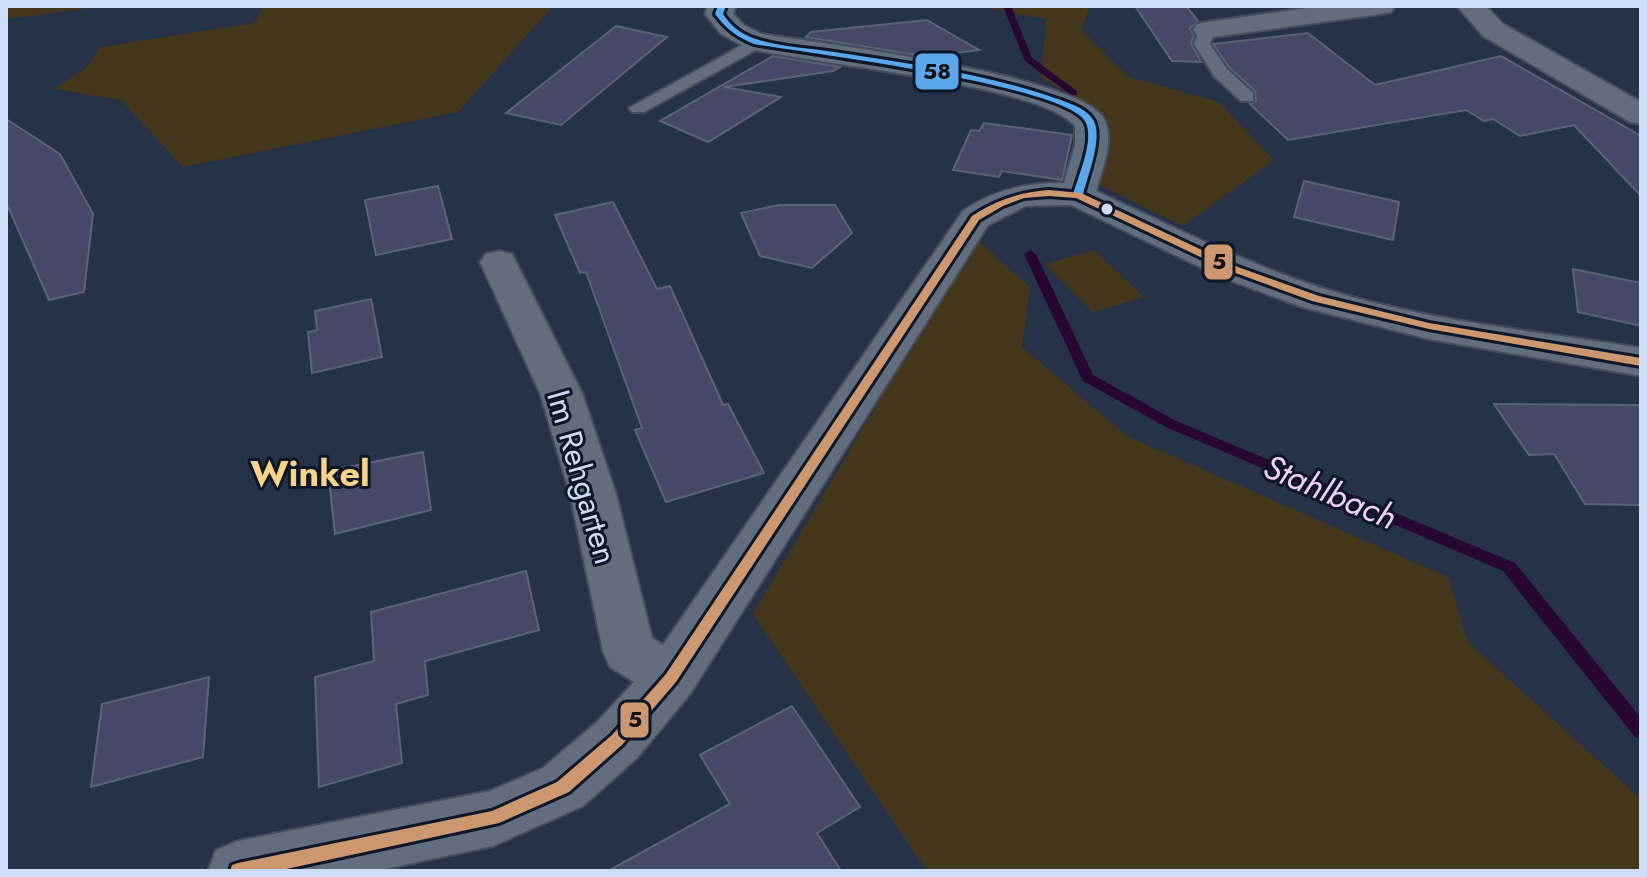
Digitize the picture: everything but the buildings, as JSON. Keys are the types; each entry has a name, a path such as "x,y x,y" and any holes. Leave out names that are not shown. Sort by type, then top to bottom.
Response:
{"street":[{"path":"722,6 719,14 727,26 740,37 757,42 981,82 1070,104 1086,115 1092,135 1078,195"},
{"path":"1207,30 1381,6"},
{"path":"1471,6 1493,30 1641,115"},
{"path":"238,871 493,818 563,787 617,740 671,678 975,218 1001,200 1057,192 1078,195 1234,269 1316,299 1429,326 1641,362"},
{"name":"Im Rehgarten","path":"499,262 561,393 593,494 629,651 671,678"}],"lane":[{"path":"1207,30 1202,44 1220,72 1247,97"},
{"path":"638,108 757,42"}],"shaded area":[{"path":"6,6 105,6 6,19"},
{"path":"264,6 553,6 458,112 183,167 121,100 54,89 86,68 101,47 254,23"},
{"path":"977,6 1090,6 1081,30 1129,77 1219,102 1274,160 1183,226 1093,182 1104,128 1090,105 1041,78 1046,19"},
{"path":"975,238 1030,287 1022,347 1127,436 1448,577 1468,642 1641,799 1641,871 927,871 753,614"},
{"path":"1094,250 1144,297 1093,312 1045,264"}],"waterway":[{"name":"Stahlbach","path":"1007,6 1028,59 1074,93"},
{"name":"Stahlbach","path":"1030,254 1088,378 1171,424 1509,567 1641,731"}],"transit line":[{"name":"58","path":"722,6 719,14 727,24 740,35 757,42 987,82 1034,93 1069,106 1088,118 1092,135 1078,195"},
{"name":"5","path":"238,871 493,818 563,787 617,740 671,678 975,218 1011,199 1049,193 1078,195 1234,269 1316,299 1429,326 1641,362"}],"district":[{"name":"Winkel","path":"310,473"}]}
